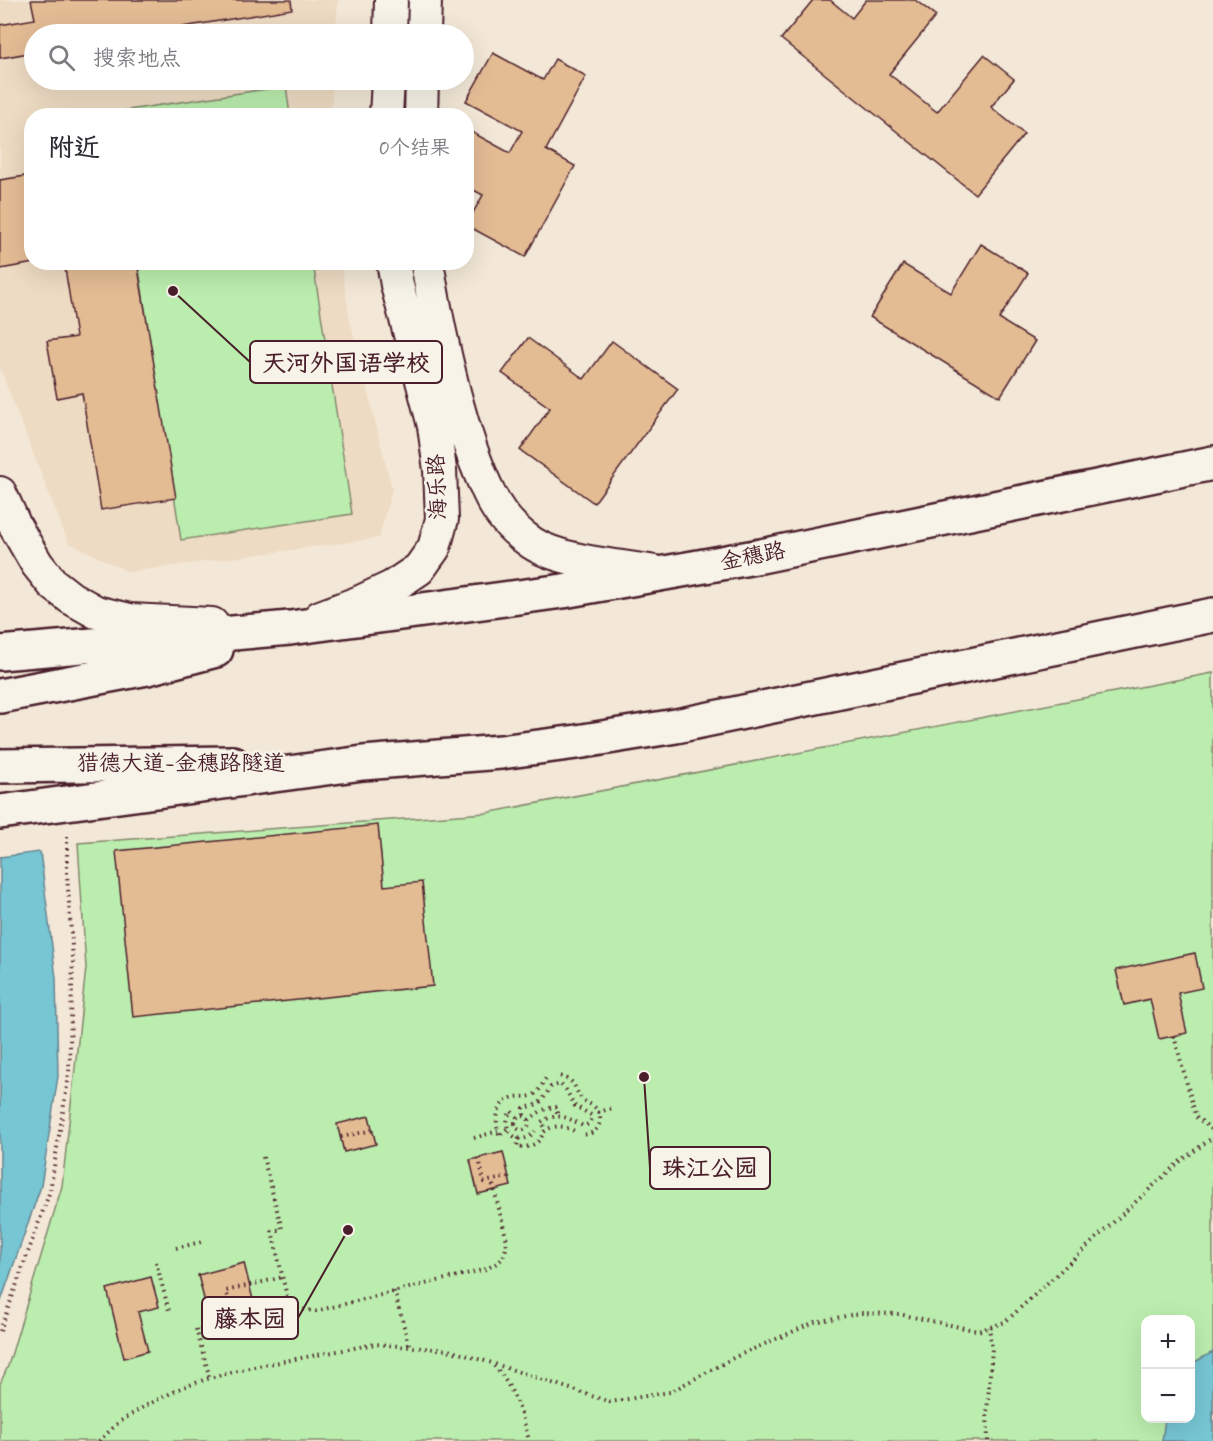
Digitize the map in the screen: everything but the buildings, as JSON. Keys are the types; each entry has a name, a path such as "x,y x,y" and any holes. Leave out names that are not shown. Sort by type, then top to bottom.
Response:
{"main road":[{"name":"金穗路","path":"290,628 563,591 761,556 1213,464"},
{"path":"0,812 363,763 501,752 676,726 1213,615"},
{"path":"0,653 290,628"},
{"path":"0,696 147,668 290,628"},
{"name":"猎德大道-金穗路隧道","path":"13,766 363,763"}],"street":[{"path":"390,24 391,0"},
{"path":"424,24 425,0"},
{"path":"386,108 387,90"},
{"path":"421,108 422,90"},
{"name":"海乐路","path":"290,628 360,602 392,587 419,569 434,548 442,519 440,470 434,426 394,270"},
{"name":"海乐路","path":"429,270 443,350 461,418 474,458 491,497 512,527 533,544 560,555 665,573"},
{"path":"0,493 15,526 37,564 53,584 71,598 96,612 130,620 290,628"}],"path":[{"path":"0,1331 50,1191 69,1074 73,960 67,874 56,805"},
{"path":"1174,1036 1196,1117 1213,1130"},
{"path":"560,1076 568,1078 582,1098 598,1112 600,1120 597,1131 583,1135 583,1126"},
{"path":"507,1129 500,1136 496,1121 498,1112 508,1099 529,1097 536,1093 546,1078"},
{"path":"529,1120 524,1115 524,1108 545,1099 551,1087 560,1084 566,1089 575,1106 591,1115 592,1119 590,1123 583,1126 567,1118 552,1117 541,1122 547,1130"},
{"path":"566,1089 574,1084"},
{"path":"533,1095 538,1103"},
{"path":"517,1117 515,1126 521,1130 528,1127 529,1120 537,1113 551,1107 557,1107 557,1116"},
{"path":"598,1112 613,1108"},
{"path":"517,1117 511,1111 506,1119 507,1129 512,1135 519,1138 527,1137 535,1131"},
{"path":"517,1117 524,1115"},
{"path":"519,1138 517,1146 521,1147 532,1145 539,1141 543,1132 558,1126 574,1131"},
{"path":"341,1137 373,1130"},
{"path":"474,1137 498,1131"},
{"path":"99,1441 118,1422 181,1388 253,1366 375,1344 448,1350 610,1402 670,1392 735,1357 815,1322 861,1313 898,1314 978,1331 1005,1322 1178,1163 1213,1137"},
{"path":"263,1157 282,1228 272,1231 287,1297 298,1308 316,1311 486,1269 500,1261 506,1251 507,1241 492,1181"},
{"path":"478,1158 484,1182 508,1176"},
{"path":"176,1248 205,1241"},
{"path":"156,1262 169,1311"},
{"path":"208,1314 231,1308 226,1291 283,1277"},
{"path":"394,1291 410,1348"},
{"path":"988,1441 987,1412 992,1349 989,1327"},
{"path":"196,1329 210,1378"},
{"path":"492,1363 502,1373 524,1419 530,1441"}],"shaded area":[{"path":"0,0 338,0 337,24 24,24 24,90 332,90 331,108 24,108 24,270 342,270 350,320 392,489 379,538 128,572 68,542 0,369"}],"green space":[{"path":"260,90 287,90 289,108 141,108"},
{"path":"139,270 314,270 352,514 181,540"},
{"path":"1213,673 1213,1441 0,1441 0,1384 8,1366 62,1186 86,968 78,843 486,813"}],"water":[{"path":"40,852 56,978 58,1076 41,1186 0,1304 0,857"},
{"path":"1213,1352 1213,1441 1162,1441 1164,1423 1195,1423 1195,1362"}],"place":[{"name":"天河外国语学校","path":"173,291"},
{"name":"珠江公园","path":"644,1077"},
{"name":"藤本园","path":"348,1230"}]}
